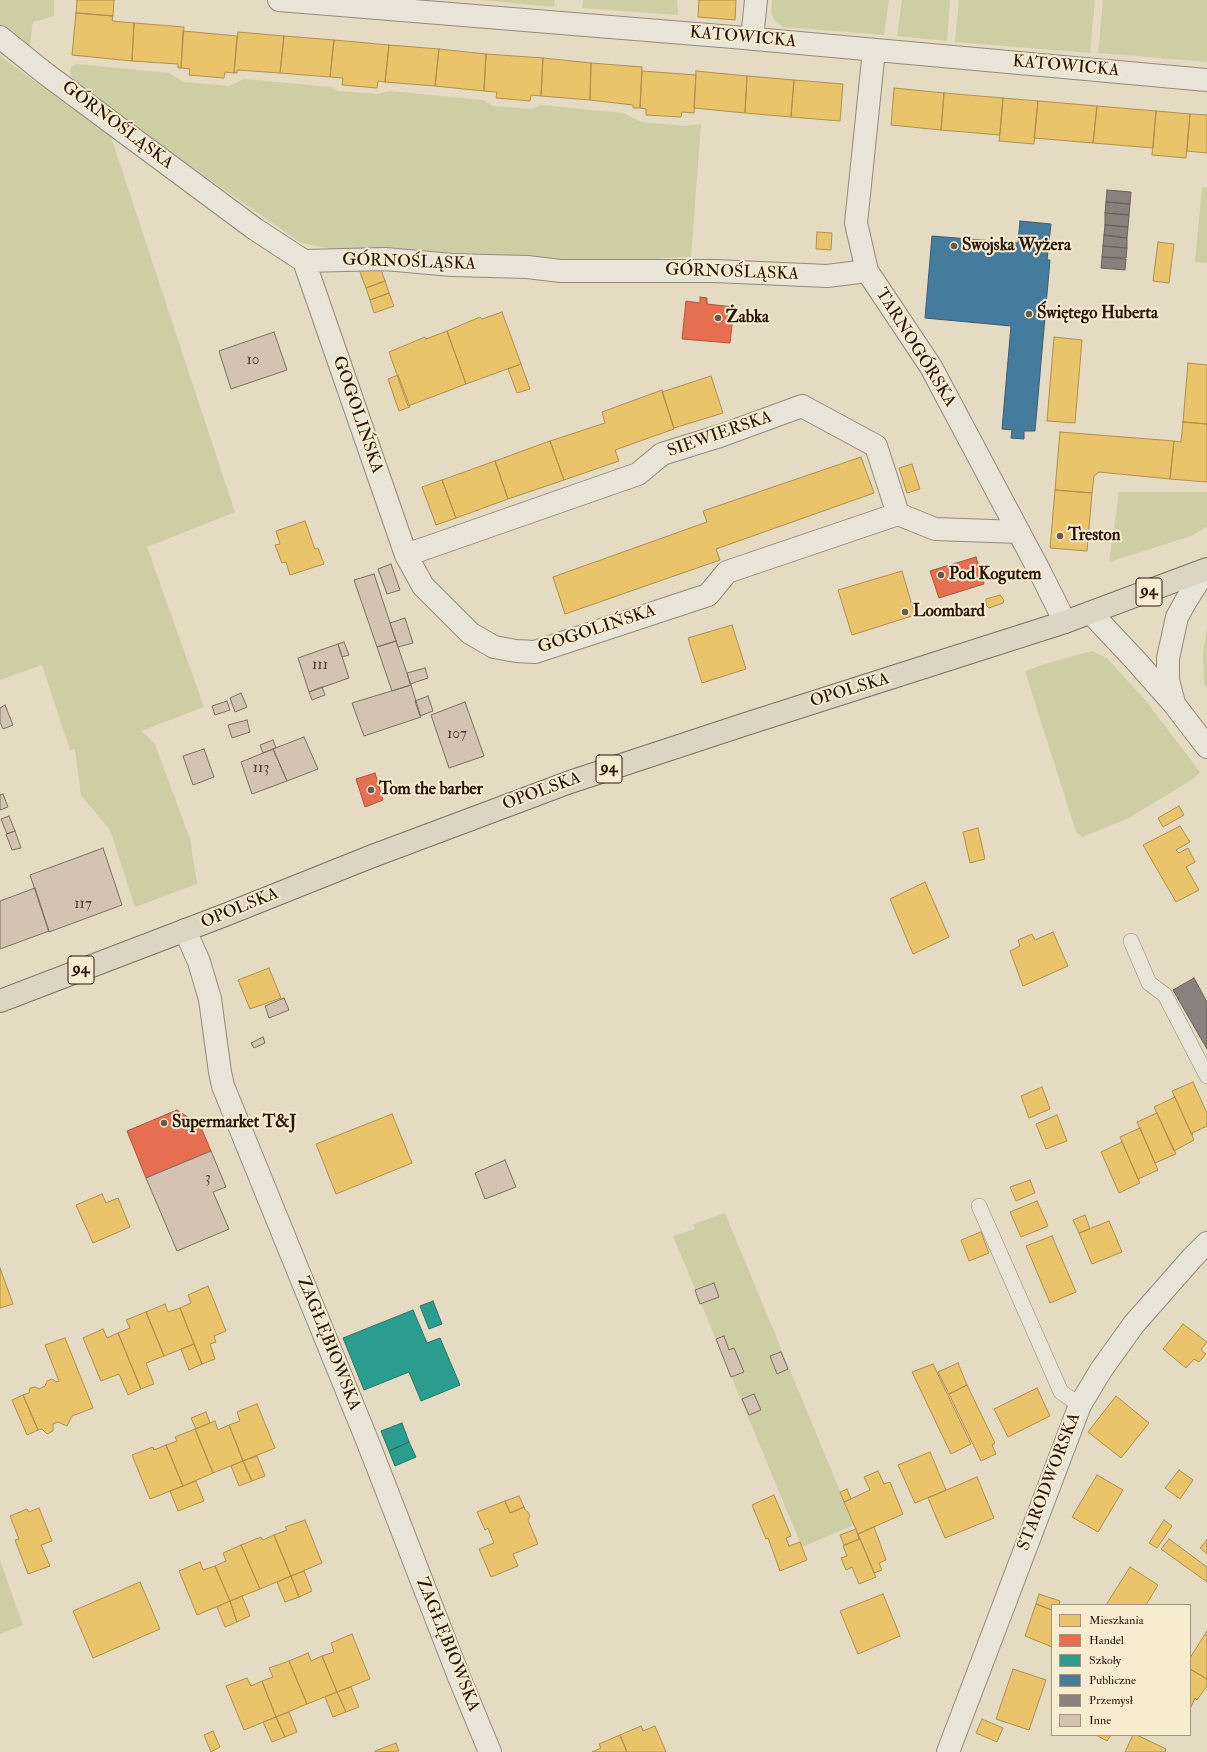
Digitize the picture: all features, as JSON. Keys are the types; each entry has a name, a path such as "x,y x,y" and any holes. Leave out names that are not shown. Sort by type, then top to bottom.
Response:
{"main road":[{"name":"OPOLSKA","path":"0,1001 377,854 570,782 1065,622 1207,569"}],"street":[{"name":"KATOWICKA","path":"279,0 752,39 1207,80"},
{"path":"752,39 756,0"},
{"name":"GÓRNOŚLĄSKA","path":"0,37 46,74 255,229 304,261 385,259 452,265 526,267 561,271 715,271 827,276 867,271"},
{"name":"TARNOGÓRSKA","path":"874,50 856,223 867,271 930,367 1019,532 1065,622"},
{"name":"GOGOLIŃSKA","path":"304,261 406,555 423,586 470,633 494,647 516,652 535,652 708,594 727,572 898,514"},
{"name":"SIEWIERSKA","path":"406,555 638,474 662,454 720,436 802,406 876,446 898,514"},
{"path":"898,514 935,529 1019,532"},
{"path":"1174,704 1168,680 1168,658 1177,617 1194,588 1207,573"},
{"path":"1091,613 1125,648 1174,704 1207,747"},
{"name":"ZAGŁĘBIOWSKA","path":"185,930 199,962 210,999 223,1086 369,1445 459,1677 490,1752"},
{"name":"STARODWORSKA","path":"948,1752 1080,1405 1101,1370 1134,1324 1207,1243"}],"lane":[{"path":"1131,941 1149,983 1165,994 1207,1076"},
{"path":"979,1206 1061,1392 1080,1405"}],"green space":[{"path":"0,0 54,0 54,16 33,22 29,50 0,26"},
{"path":"480,0 555,0 554,7"},
{"path":"583,0 677,0 678,15 582,8"},
{"path":"772,0 889,0 884,35 783,27 775,21 771,13"},
{"path":"902,0 950,0 947,41 897,36"},
{"path":"959,0 1095,0 1090,53 955,42"},
{"path":"1103,0 1207,0 1207,62 1098,53"},
{"path":"0,56 111,137 235,512 147,547 204,707 141,731 155,744 190,839 197,884 135,907 110,830 81,795 75,749 70,750 42,665 0,680"},
{"path":"77,64 169,73 184,82 229,86 244,79 332,87 338,91 378,94 390,91 483,100 493,106 532,109 541,105 623,113 642,122 685,126 701,124 691,257 661,258 646,262 588,264 331,249 301,243 82,91 70,73 71,67"},
{"path":"1202,187 1207,187 1207,263 1195,262"},
{"path":"1119,492 1207,492 1207,527 1191,536 1109,562"},
{"path":"1207,627 1207,689 1204,683 1203,654"},
{"path":"1092,651 1107,658 1146,701 1200,772 1193,779 1129,818 1082,837 1076,832 1025,671"},
{"path":"725,1213 854,1525 802,1547 673,1236 695,1229 693,1225 696,1223"},
{"path":"0,1560 23,1625 0,1634"}],"building: Mieszkania":[{"path":"77,0 114,0 113,16 76,13"},
{"path":"699,0 736,0 735,20 698,17"},
{"path":"76,13 113,16 112,21 134,23 132,61 72,55"},
{"path":"134,23 184,27 181,68 178,68 178,64 132,61"},
{"path":"183,31 237,36 234,73 225,72 224,78 189,75 190,69 181,68"},
{"path":"238,32 284,36 280,73 237,70 237,73 234,73"},
{"path":"284,36 334,40 330,77 280,73"},
{"path":"334,40 389,45 385,82 378,81 377,88 342,85 343,78 330,77"},
{"path":"389,45 439,49 435,86 385,82"},
{"path":"439,49 486,54 484,91 435,86"},
{"path":"486,54 543,58 541,96 531,95 530,101 496,98 497,92 484,91"},
{"path":"543,58 591,63 590,100 541,96"},
{"path":"591,63 642,67 640,108 633,108 633,105 590,100"},
{"path":"642,71 696,75 694,113 682,112 681,117 646,115 646,109 640,108"},
{"path":"696,71 747,76 745,113 694,108"},
{"path":"747,76 794,80 791,117 745,113"},
{"path":"794,80 843,84 840,121 791,117"},
{"path":"894,88 944,93 941,130 891,125"},
{"path":"944,93 1003,98 1000,135 941,130"},
{"path":"1003,98 1038,101 1034,144 999,141"},
{"path":"1038,101 1097,106 1093,143 1034,138"},
{"path":"1097,106 1156,111 1153,148 1093,143"},
{"path":"1156,111 1190,114 1186,158 1152,155"},
{"path":"1190,114 1207,115 1207,153 1187,151"},
{"path":"817,232 832,233 831,250 816,249"},
{"path":"1158,242 1174,244 1169,283 1153,281"},
{"path":"358,267 381,269 385,281 366,288"},
{"path":"385,281 389,293 370,300 366,288"},
{"path":"389,293 394,306 374,313 370,300"},
{"path":"502,312 521,364 466,384 447,331 480,317 482,319"},
{"path":"447,331 466,384 408,406 389,352 425,337 426,339"},
{"path":"1054,337 1082,340 1075,423 1047,421"},
{"path":"1188,363 1207,365 1207,424 1183,422"},
{"path":"521,364 530,389 517,393 508,369"},
{"path":"398,375 410,407 399,411 388,379"},
{"path":"711,376 723,413 674,428 662,392"},
{"path":"662,390 674,429 615,450 619,461 564,480 550,441 605,423 602,412"},
{"path":"1183,422 1207,424 1207,482 1170,479 1174,441 1181,442"},
{"path":"1060,432 1174,441 1170,479 1099,472 1094,476 1092,493 1055,490"},
{"path":"550,441 564,480 508,499 495,461"},
{"path":"861,457 874,493 716,549 720,560 565,614 553,577 707,522 703,511"},
{"path":"495,461 508,499 456,518 442,480"},
{"path":"912,464 920,489 907,493 899,468"},
{"path":"442,480 456,518 436,525 422,487"},
{"path":"1055,490 1092,493 1087,551 1050,548"},
{"path":"305,521 315,549 318,548 324,564 290,575 286,562 282,563 275,545 280,544 276,531"},
{"path":"902,571 915,615 852,635 838,590"},
{"path":"1000,595 1004,600 1003,603 989,608 986,605 986,599"},
{"path":"732,625 746,669 702,683 688,638"},
{"path":"1179,806 1184,815 1163,827 1158,818"},
{"path":"1180,826 1190,842 1176,850 1179,853 1188,848 1195,862 1186,867 1199,890 1176,902 1143,845"},
{"path":"978,828 985,859 970,863 963,832"},
{"path":"925,882 949,937 913,954 890,899"},
{"path":"1053,932 1068,966 1023,986 1010,951 1020,946 1018,940 1032,934 1035,940"},
{"path":"269,968 281,998 250,1009 238,980"},
{"path":"1193,1082 1207,1113 1207,1126 1192,1133 1192,1135 1172,1091"},
{"path":"1042,1087 1050,1109 1029,1118 1021,1096"},
{"path":"1175,1097 1194,1140 1174,1151 1154,1107"},
{"path":"1157,1113 1176,1154 1155,1163 1137,1122"},
{"path":"392,1114 412,1163 336,1194 316,1144"},
{"path":"1057,1115 1067,1141 1046,1149 1036,1124"},
{"path":"1140,1128 1158,1170 1138,1179 1120,1137"},
{"path":"1122,1142 1140,1183 1119,1193 1101,1152"},
{"path":"1030,1180 1035,1193 1016,1201 1010,1187"},
{"path":"102,1194 106,1203 118,1198 130,1227 93,1243 76,1205"},
{"path":"1037,1201 1048,1226 1021,1237 1010,1212"},
{"path":"1085,1215 1090,1229 1079,1233 1073,1220"},
{"path":"1109,1221 1122,1252 1092,1264 1079,1233"},
{"path":"981,1232 989,1253 969,1261 961,1240"},
{"path":"1052,1236 1076,1292 1050,1303 1026,1246"},
{"path":"0,1268 13,1304 0,1308"},
{"path":"208,1286 226,1331 214,1336 216,1342 210,1344 215,1359 202,1364 180,1308 191,1303 188,1295"},
{"path":"165,1304 168,1312 180,1308 194,1344 164,1356 146,1312"},
{"path":"146,1312 164,1356 146,1363 154,1384 141,1389 118,1333 130,1328 126,1320"},
{"path":"1183,1324 1207,1342 1201,1350 1206,1354 1199,1362 1194,1359 1186,1368 1163,1349"},
{"path":"103,1329 107,1338 118,1333 141,1389 128,1395 119,1374 101,1381 83,1338"},
{"path":"65,1338 93,1408 72,1416 67,1426 58,1422 53,1424 53,1431 47,1434 42,1429 38,1430 23,1395 29,1393 30,1388 35,1387 39,1389 45,1386 47,1381 52,1379 57,1382 59,1381 45,1345"},
{"path":"194,1344 202,1364 189,1370 181,1349"},
{"path":"958,1363 967,1385 949,1394 938,1372"},
{"path":"933,1364 971,1444 951,1454 912,1372"},
{"path":"967,1385 995,1443 992,1445 996,1454 981,1461 949,1394"},
{"path":"1037,1388 1050,1416 1008,1437 994,1409"},
{"path":"23,1395 38,1430 27,1435 12,1400"},
{"path":"1116,1396 1149,1423 1121,1458 1088,1432"},
{"path":"257,1404 275,1448 243,1461 229,1425 240,1421 237,1412"},
{"path":"206,1412 210,1423 196,1429 191,1418"},
{"path":"215,1421 218,1430 229,1425 243,1461 213,1473 195,1429"},
{"path":"195,1429 213,1473 183,1486 166,1445 177,1441 175,1437"},
{"path":"166,1445 183,1486 150,1499 132,1455 153,1447 154,1450"},
{"path":"930,1452 946,1490 915,1503 898,1465"},
{"path":"257,1456 265,1476 252,1481 243,1461"},
{"path":"243,1461 252,1481 239,1486 231,1466"},
{"path":"1179,1470 1193,1480 1180,1499 1165,1488"},
{"path":"878,1471 884,1484 890,1482 903,1514 858,1534 844,1502 870,1490 864,1477"},
{"path":"1097,1475 1123,1490 1098,1532 1072,1517"},
{"path":"977,1477 994,1518 945,1538 928,1498"},
{"path":"196,1481 204,1501 178,1511 170,1491"},
{"path":"847,1489 851,1499 844,1502 840,1492"},
{"path":"774,1495 791,1536 786,1538 789,1546 800,1542 807,1560 780,1571 768,1538 766,1539 752,1505"},
{"path":"519,1496 524,1507 510,1513 505,1501"},
{"path":"505,1501 510,1513 524,1507 528,1512 530,1516 528,1520 538,1544 513,1554 518,1566 491,1577 479,1549 494,1543 488,1528 485,1530 477,1512"},
{"path":"39,1508 52,1541 41,1545 50,1566 28,1574 15,1540 19,1539 10,1516 27,1509 29,1512"},
{"path":"305,1520 322,1563 291,1576 274,1535 287,1530 285,1527"},
{"path":"1164,1520 1172,1526 1157,1548 1149,1543"},
{"path":"874,1527 886,1560 879,1563 882,1570 874,1573 858,1534"},
{"path":"856,1529 859,1539 844,1545 840,1535"},
{"path":"274,1535 291,1576 260,1589 241,1545 261,1537 263,1540"},
{"path":"860,1539 876,1577 859,1584 852,1567 846,1570 841,1558 847,1556 843,1546"},
{"path":"1169,1539 1207,1567 1207,1582 1161,1549"},
{"path":"1207,1540 1207,1554 1200,1548"},
{"path":"241,1545 260,1589 230,1601 215,1566 226,1561 223,1553"},
{"path":"200,1562 203,1570 215,1566 230,1601 197,1615 179,1571"},
{"path":"1130,1567 1158,1585 1147,1604 1107,1604"},
{"path":"304,1571 312,1591 299,1597 291,1576"},
{"path":"291,1576 299,1597 285,1602 277,1582"},
{"path":"140,1582 160,1629 93,1658 73,1611"},
{"path":"883,1594 900,1636 858,1654 840,1611"},
{"path":"1039,1594 1060,1601 1059,1604 1051,1604 1051,1610 1036,1604"},
{"path":"242,1596 250,1616 237,1622 230,1601"},
{"path":"230,1601 237,1622 225,1627 217,1607"},
{"path":"1036,1604 1051,1610 1051,1647 1025,1636"},
{"path":"1207,1631 1207,1679 1191,1670 1191,1656"},
{"path":"352,1634 370,1679 337,1692 322,1656 334,1652 331,1643"},
{"path":"308,1653 311,1661 322,1656 337,1692 307,1704 289,1661"},
{"path":"289,1661 307,1704 276,1717 262,1681 273,1677 269,1668"},
{"path":"1013,1669 1046,1680 1029,1730 996,1719"},
{"path":"1191,1670 1207,1679 1207,1686 1197,1700 1195,1698 1191,1707"},
{"path":"247,1678 251,1686 262,1681 276,1717 244,1730 226,1686"},
{"path":"351,1687 359,1707 346,1712 337,1692"},
{"path":"337,1692 346,1712 333,1717 325,1697"},
{"path":"289,1712 297,1732 285,1737 276,1717"},
{"path":"276,1717 285,1737 272,1742 263,1722"},
{"path":"982,1719 1003,1728 997,1742 976,1733"},
{"path":"641,1726 643,1731 655,1726 666,1752 627,1752 620,1735"},
{"path":"213,1731 220,1747 211,1752 204,1735"},
{"path":"620,1735 627,1752 592,1752 601,1748 599,1744"},
{"path":"1098,1736 1110,1736 1107,1741"},
{"path":"1133,1736 1139,1736 1166,1749 1165,1752 1125,1752"},
{"path":"396,1743 399,1751 375,1752 375,1751"}],"building: Handel":[{"path":"700,297 707,298 707,304 734,307 730,343 682,339 686,301 700,303"},
{"path":"976,557 984,584 939,598 930,571"},
{"path":"375,773 383,800 365,807 356,779"},
{"path":"177,1110 200,1125 211,1151 146,1178 127,1131"}],"building: Szkoły":[{"path":"433,1301 442,1324 429,1329 420,1306"},
{"path":"413,1310 427,1343 440,1338 460,1385 421,1401 409,1372 364,1390 343,1338"},
{"path":"402,1423 409,1442 389,1451 381,1431"},
{"path":"409,1442 416,1457 395,1466 389,1451"}],"building: Publiczne":[{"path":"1020,221 1051,224 1047,260 1050,260 1035,431 1024,431 1024,439 1011,438 1012,430 1002,429 1011,326 925,318 932,236 1018,243"}],"building: Przemysł":[{"path":"1107,190 1131,192 1130,204 1106,202"},
{"path":"1106,202 1130,204 1129,215 1105,213"},
{"path":"1105,213 1129,215 1128,227 1105,225"},
{"path":"1105,225 1128,227 1127,238 1104,235"},
{"path":"1104,235 1127,238 1127,248 1103,246"},
{"path":"1103,246 1127,248 1126,258 1102,257"},
{"path":"1102,257 1126,259 1125,270 1101,268"},
{"path":"1194,978 1207,1002 1207,1049 1173,990"}],"building: Inne":[{"path":"274,332 287,370 231,389 219,351"},
{"path":"391,564 400,590 387,594 378,569"},
{"path":"374,574 396,641 377,647 354,580"},
{"path":"405,618 413,643 398,647 390,623"},
{"path":"396,641 411,685 392,691 377,647"},
{"path":"344,642 349,655 342,657 338,644"},
{"path":"338,644 349,678 309,692 298,658"},
{"path":"425,668 428,678 410,684 407,673"},
{"path":"411,685 421,717 364,736 352,703"},
{"path":"322,687 325,695 312,700 309,692"},
{"path":"241,693 247,707 235,712 230,698"},
{"path":"428,696 433,711 420,716 415,701"},
{"path":"227,701 230,710 215,715 212,706"},
{"path":"465,702 484,756 449,768 431,715"},
{"path":"5,705 13,725 3,729 0,722 0,708"},
{"path":"247,720 250,732 232,738 228,725"},
{"path":"304,737 318,769 287,781 273,749"},
{"path":"273,740 276,748 263,753 260,745"},
{"path":"204,749 214,777 193,785 183,756"},
{"path":"273,749 287,781 252,794 241,762"},
{"path":"3,794 8,807 0,810 0,795"},
{"path":"9,816 15,831 7,834 1,819"},
{"path":"15,831 21,848 12,850 6,834"},
{"path":"103,848 122,905 49,932 30,875"},
{"path":"35,888 49,931 0,949 0,901"},
{"path":"284,998 289,1010 269,1018 265,1006"},
{"path":"263,1037 265,1043 254,1048 251,1043"},
{"path":"211,1151 226,1187 213,1192 229,1229 177,1251 146,1178"},
{"path":"505,1160 516,1187 485,1199 475,1173"},
{"path":"714,1283 719,1297 700,1304 695,1290"},
{"path":"724,1336 729,1350 734,1348 744,1372 731,1377 716,1339"},
{"path":"781,1352 788,1369 777,1374 770,1356"},
{"path":"754,1394 761,1410 749,1415 742,1399"}],"place":[{"name":"Swojska Wyżera","path":"954,246"},
{"name":"Świętego Huberta","path":"1029,314"},
{"name":"Żabka","path":"718,318"},
{"name":"Treston","path":"1060,536"},
{"name":"Pod Kogutem","path":"941,575"},
{"name":"Loombard","path":"905,612"},
{"name":"Tom the barber","path":"371,790"},
{"name":"Supermarket T&J","path":"164,1123"}]}
